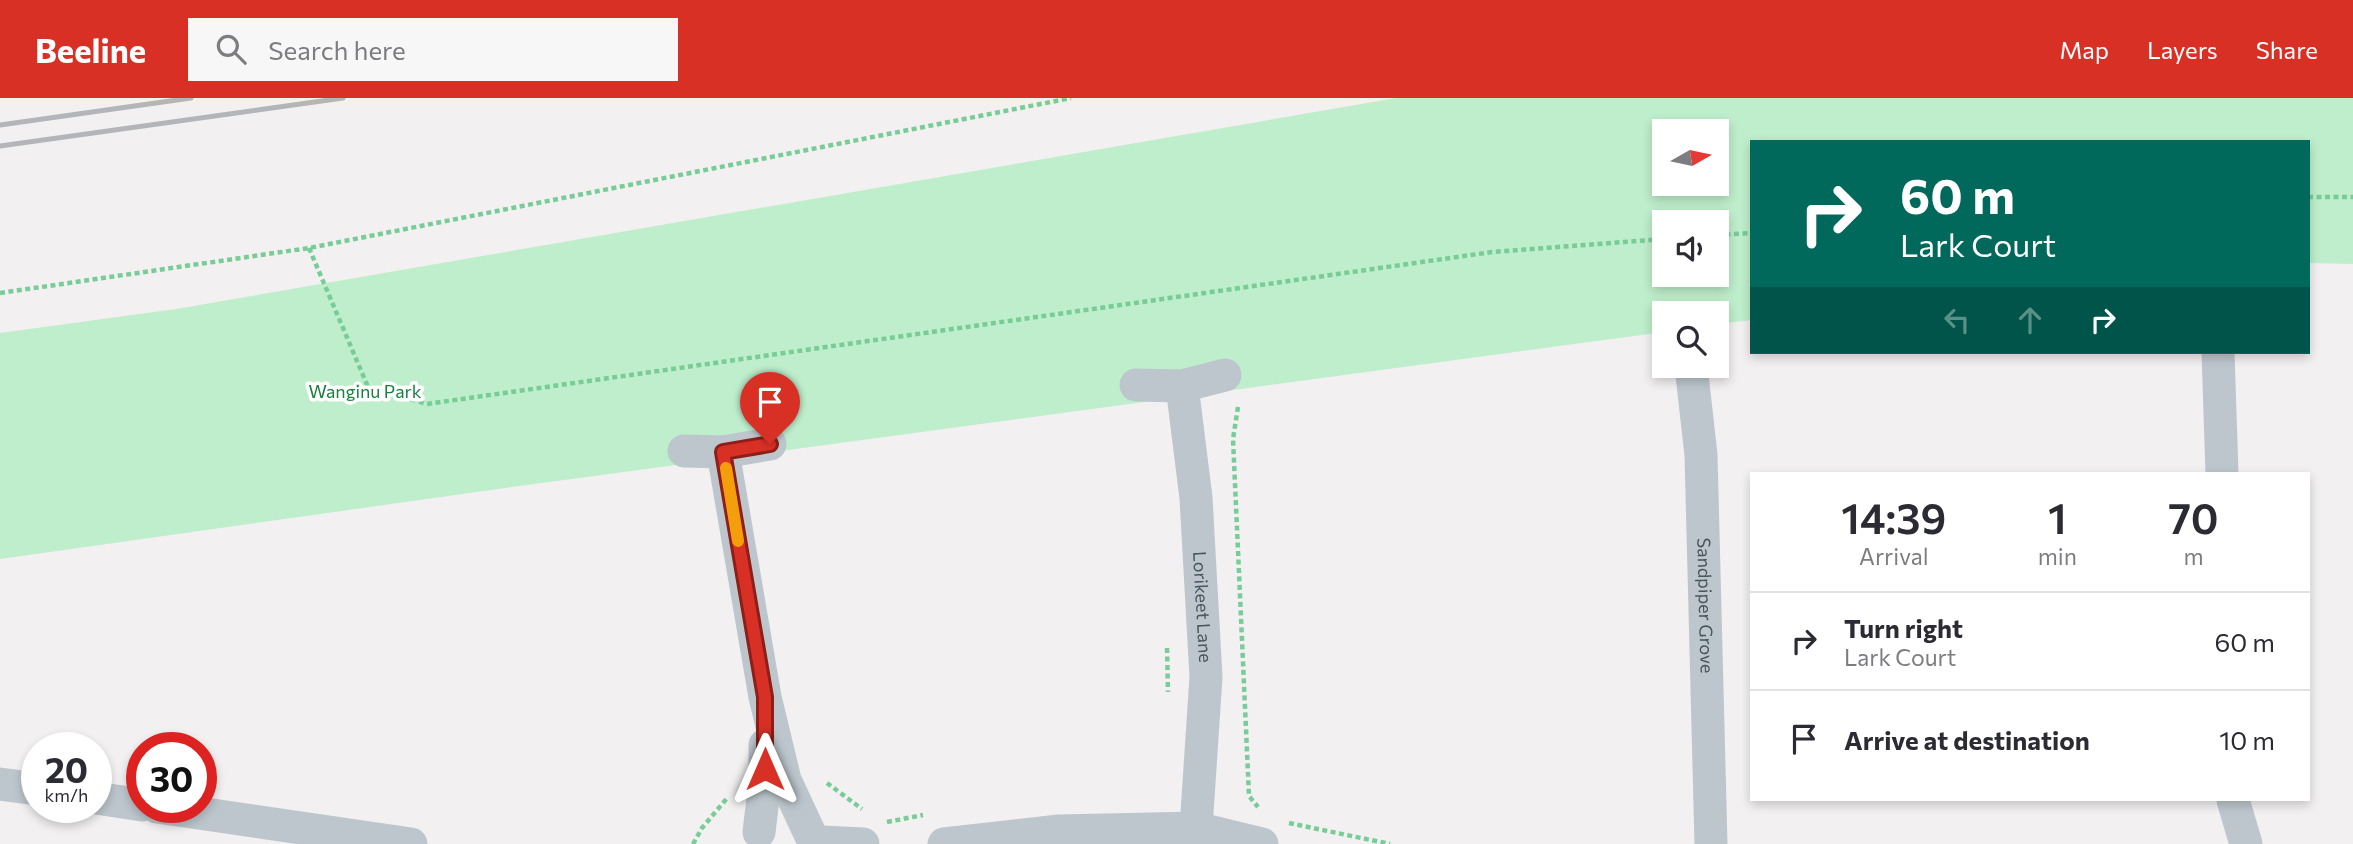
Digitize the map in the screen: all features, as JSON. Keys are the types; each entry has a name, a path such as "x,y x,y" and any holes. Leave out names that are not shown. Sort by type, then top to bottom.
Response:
{"street":[{"path":"2218,354 2222,472"},
{"path":"1136,385 1182,386 1225,375"},
{"name":"Sandpiper Grove","path":"1692,378 1701,455 1711,844"},
{"name":"Lorikeet Lane","path":"1182,386 1196,498 1206,677 1196,828"},
{"path":"684,451 723,452 770,444"},
{"path":"723,452 765,697 774,769 751,838"},
{"path":"774,769 785,780 819,841"},
{"path":"0,784 21,787"},
{"path":"2233,801 2246,844"},
{"path":"217,816 411,844"},
{"path":"751,838 774,828 803,830 819,841 872,827"},
{"path":"940,828 1059,831 1196,828 1270,832"}],"path":[{"path":"0,293 309,248 1071,98"},
{"path":"2310,197 2353,197"},
{"path":"1729,234 1750,233"},
{"path":"309,248 368,387 427,404 1492,253 1652,240"},
{"path":"1225,375 1241,389 1233,439 1249,796 1261,811"},
{"path":"1167,648 1168,703"},
{"path":"693,844 702,828 733,791 733,773 774,769 809,770 872,827 940,828"},
{"path":"1270,832 1390,844"}],"green space":[{"name":"Wanginu Park","path":"1396,98 2353,98 2353,264 2310,263 2310,140 1750,140 1750,320 1729,323 1729,301 1652,301 1652,334 0,559 0,333 176,309"}],"railway":[{"path":"0,125 191,98"},
{"path":"0,146 343,98"}],"slow traffic":[{"path":"726,468 738,541"}],"route":[{"path":"765,769 765,697 723,452 770,444"}]}
